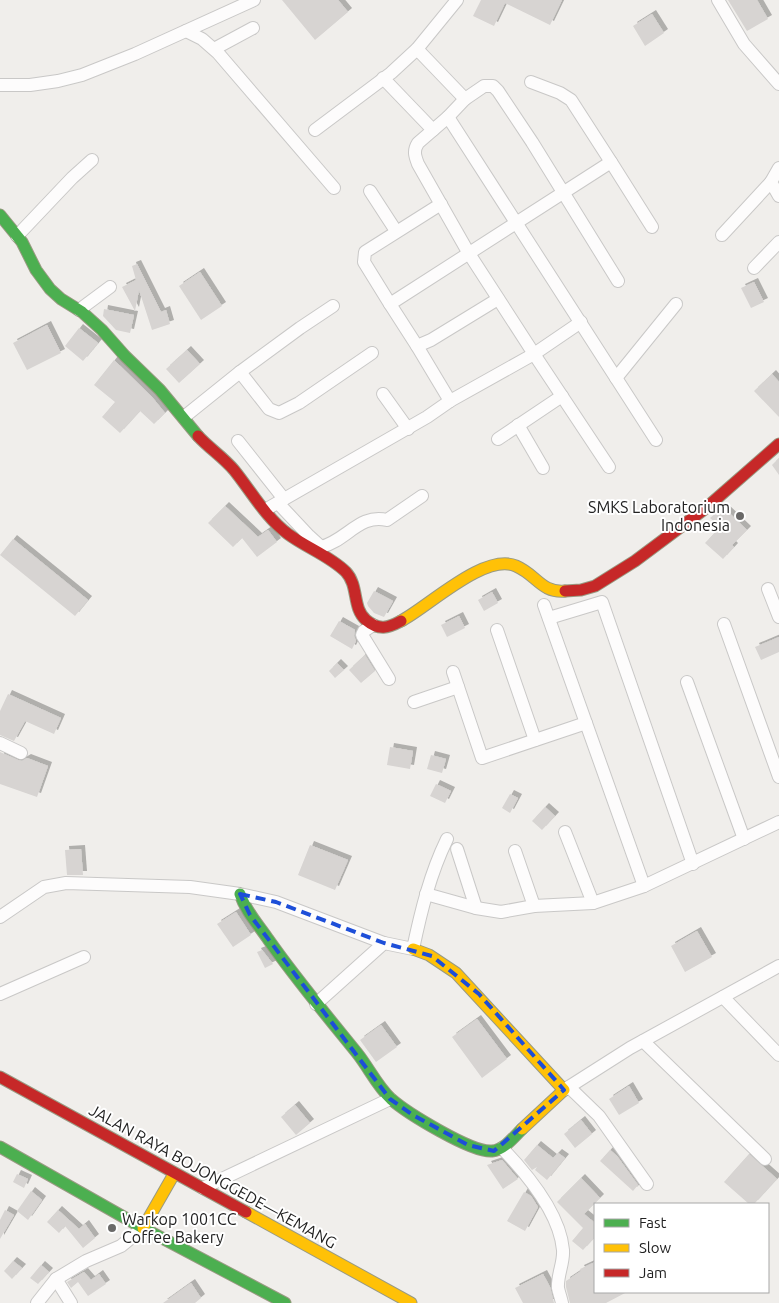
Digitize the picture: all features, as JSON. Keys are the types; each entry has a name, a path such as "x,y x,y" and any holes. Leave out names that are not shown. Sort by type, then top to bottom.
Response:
{"main road":[{"path":"0,215 17,236 32,259 36,270 50,289 60,299 78,310 102,330 184,418 204,444 232,468 265,510 288,534 331,561 347,574 353,584 358,611 378,628 387,628 404,620 460,580 488,568 508,564 515,565 533,576 548,590 556,592 582,590 595,586 636,561 706,508 779,444"},
{"path":"240,894 242,903 250,915 316,1004 359,1055 390,1099 413,1115 468,1145 494,1152 502,1148 567,1089 511,1034 479,994 465,980 432,956 413,949"},
{"name":"JALAN RAYA BOJONGGEDE—KEMANG","path":"0,1078 411,1303"},
{"path":"0,1147 144,1228 285,1303"},
{"path":"144,1228 174,1174"}],"street":[{"path":"0,85 30,85 82,75 135,54 254,0"},
{"path":"315,130 383,78 417,49 457,0"},
{"path":"718,0 744,44 779,84"},
{"path":"214,49 253,28"},
{"path":"186,31 202,39 214,49 334,188"},
{"path":"417,49 464,99"},
{"path":"383,78 433,130"},
{"path":"531,82 560,92 571,100 652,227"},
{"path":"609,467 468,252 418,164 415,149 418,143 448,117 464,99 484,86 493,86 504,98 618,280"},
{"path":"448,117 656,440"},
{"path":"17,236 39,215 67,182 92,160"},
{"path":"390,304 468,252 611,162"},
{"path":"722,235 771,182 779,168"},
{"path":"771,182 779,196"},
{"path":"370,191 396,231"},
{"path":"441,204 365,252 364,262 450,401"},
{"path":"754,268 779,242"},
{"path":"78,310 110,287"},
{"path":"417,346 431,340 498,299"},
{"path":"616,378 676,304"},
{"path":"184,418 240,372 300,328 334,306"},
{"path":"265,510 408,429 450,401 534,354 581,322"},
{"path":"240,372 269,409 279,413 299,403 372,353"},
{"path":"382,394 408,429"},
{"path":"498,438 562,396"},
{"path":"518,425 543,468"},
{"path":"238,442 308,536 321,547 330,545 369,519 387,520 422,496"},
{"path":"768,589 779,617"},
{"path":"549,618 602,602 693,864"},
{"path":"544,605 644,886"},
{"path":"724,624 779,776"},
{"path":"373,625 364,631 362,635 389,679"},
{"path":"497,630 535,740"},
{"path":"453,672 482,758 586,723"},
{"path":"687,682 744,839"},
{"path":"414,702 458,687"},
{"path":"0,743 22,753"},
{"path":"426,894 476,908 500,912 534,906 593,903 644,886 779,822"},
{"path":"565,832 593,903"},
{"path":"0,918 44,887 66,883 190,887 240,894 276,902 384,943 413,949 434,867 447,838"},
{"path":"457,849 476,908"},
{"path":"515,851 534,906"},
{"path":"316,1004 384,943"},
{"path":"0,994 84,957"},
{"path":"647,1184 599,1116 567,1089 643,1041 779,966"},
{"path":"723,997 779,1055"},
{"path":"643,1041 765,1159"},
{"path":"203,1188 390,1099"},
{"path":"502,1148 529,1178 542,1197 562,1240 563,1253 558,1287 562,1303"},
{"path":"36,1303 56,1279 86,1262 121,1246 144,1228"},
{"path":"56,1279 71,1303"}],"highlighted area":[{"path":"240,894 276,902 384,943 432,956 479,994 564,1090 494,1151 468,1145 413,1115 390,1099 250,915"}],"building":[{"path":"282,0 338,0 348,12 315,40"},
{"path":"481,0 562,0 550,25 505,3 494,26 473,16"},
{"path":"728,0 757,0 768,19 747,31"},
{"path":"652,14 664,33 645,46 633,26"},
{"path":"137,264 161,312 166,310 170,324 152,330 139,290 135,311 122,287 136,280 132,266"},
{"path":"200,272 222,306 201,320 179,286"},
{"path":"754,282 764,302 751,308 741,288"},
{"path":"104,309 134,315 130,333 116,330 103,316"},
{"path":"47,325 61,353 27,370 13,343"},
{"path":"79,328 98,343 83,361 65,346"},
{"path":"187,350 200,364 179,383 166,369"},
{"path":"114,360 152,397 165,413 154,424 140,411 120,433 102,417 115,402 94,385"},
{"path":"772,374 779,382 779,417 754,391"},
{"path":"779,458 779,475 772,465"},
{"path":"225,506 258,537 268,530 277,542 257,557 242,538 233,547 208,523"},
{"path":"723,507 747,530 732,545 734,547 723,559 705,543 720,527 710,518"},
{"path":"13,539 88,600 75,616 0,555"},
{"path":"374,591 393,601 384,617 374,613 368,606 367,603"},
{"path":"492,592 498,603 484,611 478,600"},
{"path":"459,616 465,628 447,637 441,625"},
{"path":"339,621 355,630 354,636 356,641 352,649 330,636"},
{"path":"779,637 779,652 761,660 755,647"},
{"path":"365,655 375,671 361,683 349,670"},
{"path":"337,663 344,670 335,678 329,671"},
{"path":"8,694 61,718 54,734 25,721 14,741 0,735 0,711"},
{"path":"390,747 413,751 410,769 387,765"},
{"path":"0,752 18,760 22,761 27,758 48,766 37,797 0,784"},
{"path":"431,755 446,759 442,773 427,769"},
{"path":"436,784 451,791 445,803 430,796"},
{"path":"510,794 518,798 510,813 502,808"},
{"path":"545,807 555,816 542,830 532,821"},
{"path":"310,845 348,860 335,890 298,875"},
{"path":"81,849 83,875 67,875 65,850"},
{"path":"236,912 251,935 233,947 217,924"},
{"path":"697,931 712,957 685,972 671,946"},
{"path":"262,950 273,964 265,968 257,952"},
{"path":"477,1019 507,1059 482,1078 452,1037"},
{"path":"381,1025 397,1047 376,1062 360,1040"},
{"path":"629,1086 639,1103 619,1115 609,1099"},
{"path":"295,1105 310,1123 296,1135 281,1117"},
{"path":"581,1120 592,1134 575,1148 564,1134"},
{"path":"537,1145 553,1158 558,1153 565,1158 547,1180 535,1170 537,1167 532,1170 524,1160"},
{"path":"610,1150 617,1156 638,1185 633,1191 600,1161"},
{"path":"749,1154 777,1179 755,1203 748,1203 724,1182"},
{"path":"502,1160 518,1179 503,1189 487,1165"},
{"path":"17,1174 28,1179 24,1188 13,1182"},
{"path":"581,1178 600,1198 584,1214 594,1222 594,1238 583,1250 572,1241 583,1228 557,1202"},
{"path":"31,1191 42,1200 28,1220 17,1211"},
{"path":"524,1192 531,1196 538,1207 525,1231 507,1221"},
{"path":"5,1210 14,1215 0,1239 0,1220"},
{"path":"58,1210 79,1229 85,1224 95,1238 83,1248 65,1226 59,1233 47,1222"},
{"path":"13,1261 22,1268 12,1279 4,1271"},
{"path":"594,1262 594,1293 625,1293 606,1303 570,1303 566,1281 581,1271 580,1269"},
{"path":"41,1265 49,1272 38,1284 30,1278"},
{"path":"84,1272 91,1280 99,1274 106,1284 88,1296 78,1282 71,1288 67,1282"},
{"path":"543,1274 550,1287 554,1303 523,1303 515,1288"},
{"path":"191,1283 201,1298 195,1303 163,1303"}],"traffic: fast":[{"path":"0,215 22,242 36,270 50,289 61,299 82,312 102,330 125,356 160,390 198,436"},
{"path":"240,894 249,912 279,954 391,1099 440,1131 470,1146 483,1150 492,1151 501,1148 522,1129"},
{"path":"0,1147 143,1228 285,1303"}],"traffic: slow":[{"path":"401,621 473,574 489,567 503,564 516,566 550,589 565,591"},
{"path":"413,949 429,955 456,973 564,1090 522,1129"},
{"path":"143,1228 174,1174"},
{"path":"246,1212 411,1303"}],"traffic: jam":[{"path":"198,436 234,470 280,528 333,561 346,572 353,584 359,609 366,620 379,627 401,621"},
{"path":"565,591 581,590 595,586 635,561 706,508 779,444"},
{"path":"0,1077 246,1212"}],"place":[{"name":"SMKS Laboratorium Indonesia","path":"740,516"},
{"name":"Warkop 1001CC Coffee Bakery","path":"112,1228"}]}
